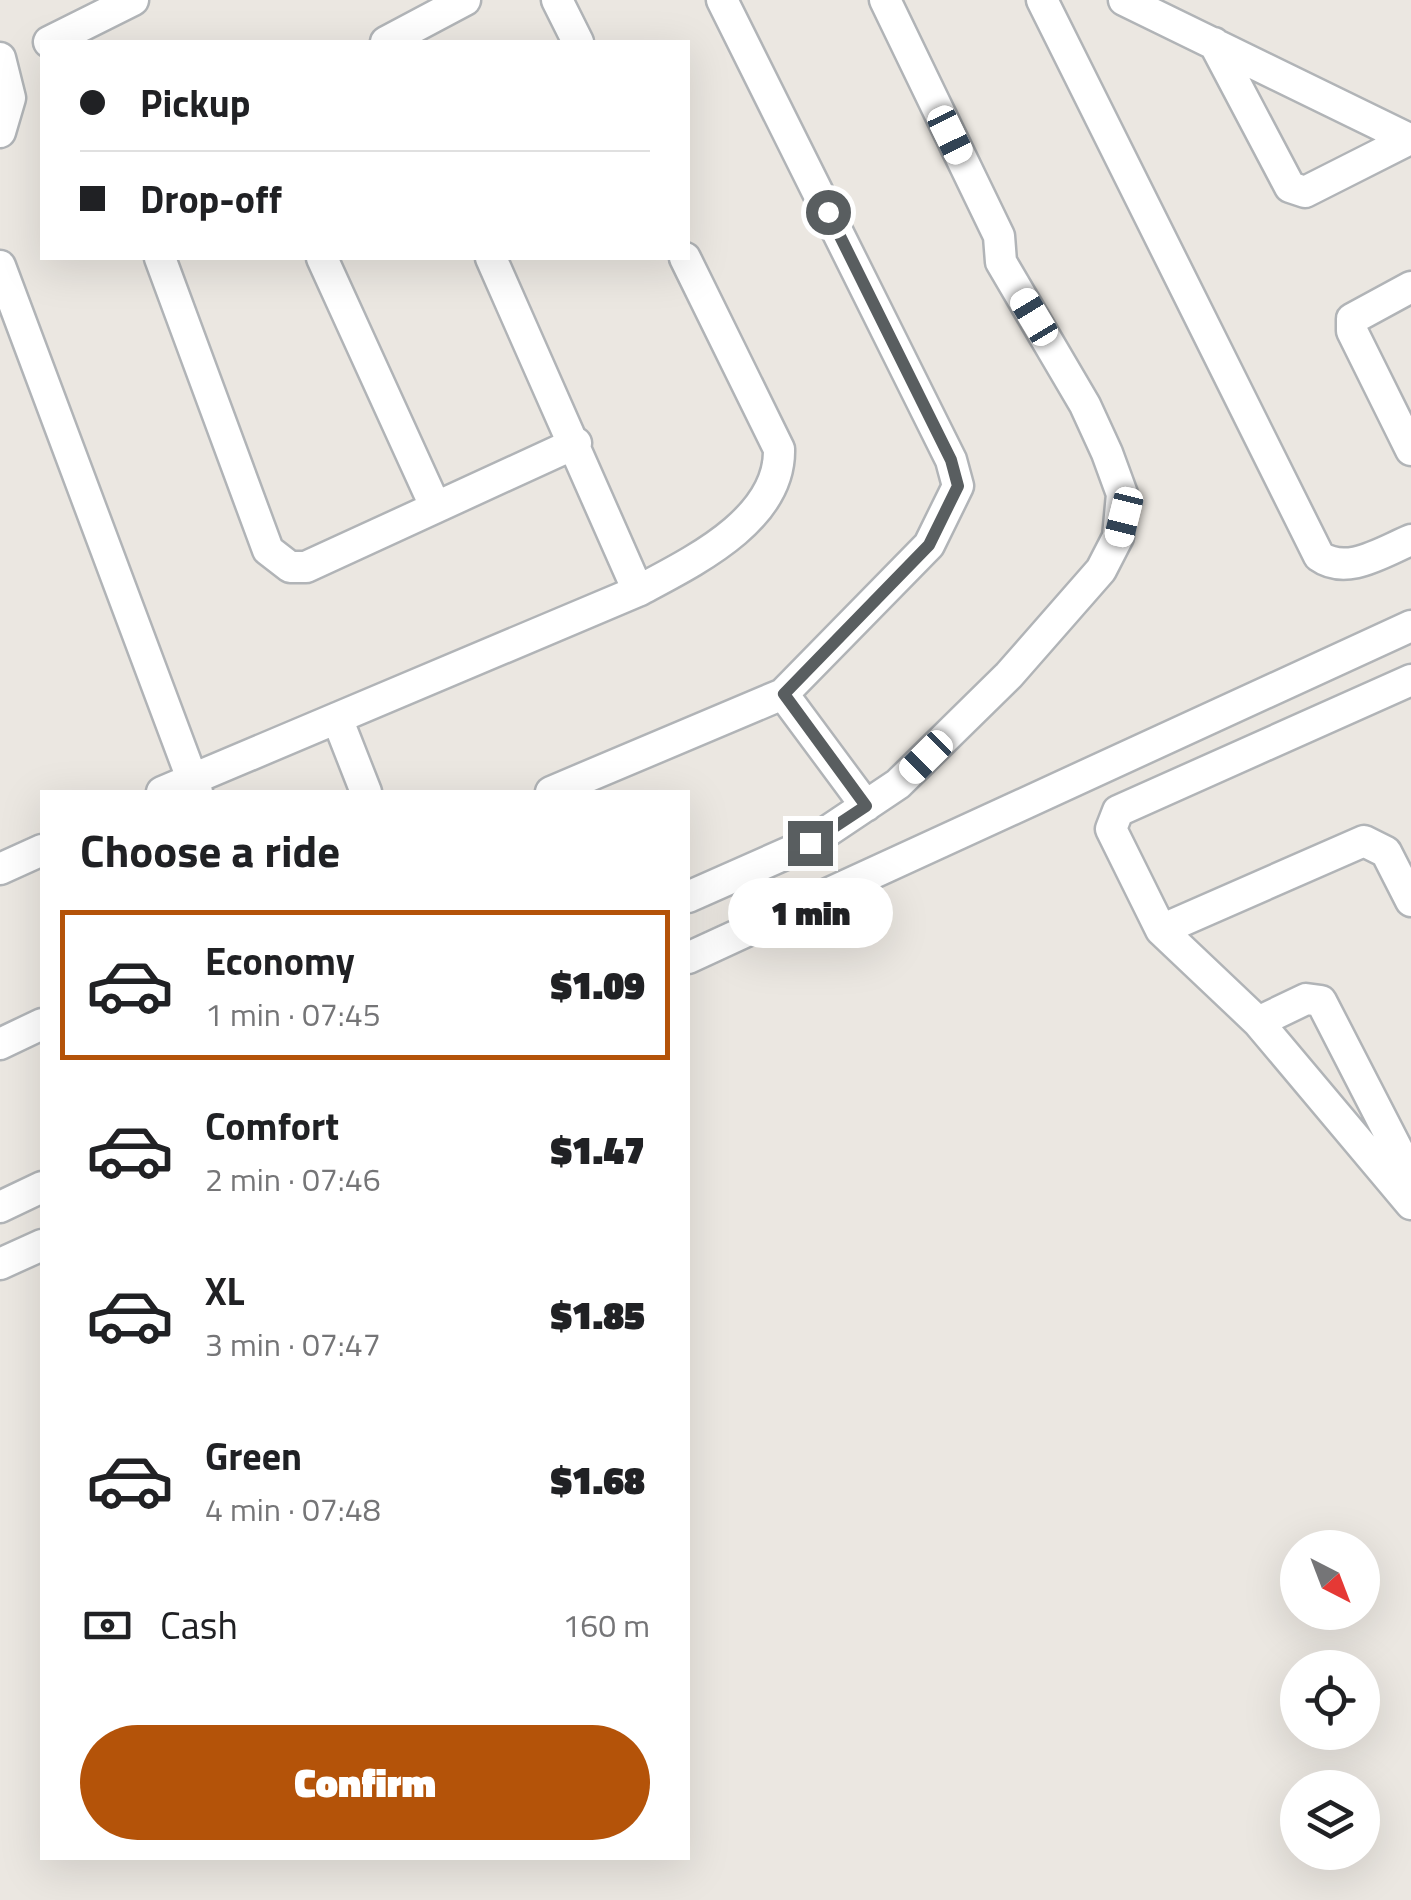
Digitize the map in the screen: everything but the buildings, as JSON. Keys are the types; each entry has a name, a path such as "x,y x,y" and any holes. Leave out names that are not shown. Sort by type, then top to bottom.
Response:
{"street":[{"path":"54,40 133,0"},
{"path":"394,40 465,0"},
{"path":"557,0 577,40"},
{"path":"557,790 784,694 929,545 958,486 951,460 722,0"},
{"path":"690,896 810,843 898,784 1009,675 1100,570 1124,517 1122,494 1085,405 1001,262 999,236 886,0"},
{"path":"1042,0 1318,556 1332,566 1348,566 1411,540"},
{"path":"1124,0 1410,139"},
{"path":"1214,43 1290,187 1305,192 1410,139"},
{"path":"0,132 10,98 2,62 40,46"},
{"path":"161,260 268,550 278,561 306,567 576,443"},
{"path":"323,260 435,506"},
{"path":"492,260 576,443 638,591"},
{"path":"0,266 194,785 337,718 638,591 692,562 740,525 770,492 780,472 779,449 685,260"},
{"path":"1408,436 1354,337 1352,319 1411,287"},
{"path":"690,957 1411,626"},
{"path":"1411,680 1118,810 1111,829 1162,930 1258,1022 1411,1202"},
{"path":"784,694 866,806"},
{"path":"337,718 365,790"},
{"path":"1162,930 1364,841 1386,852 1411,901"},
{"path":"0,870 40,851"},
{"path":"1258,1022 1306,998 1321,1001 1411,1176"},
{"path":"0,1044 40,1025"},
{"path":"0,1207 40,1189"},
{"path":"0,1264 40,1246"}],"route":[{"path":"810,843 866,806 784,694 929,545 958,486 951,460 828,212"}]}
